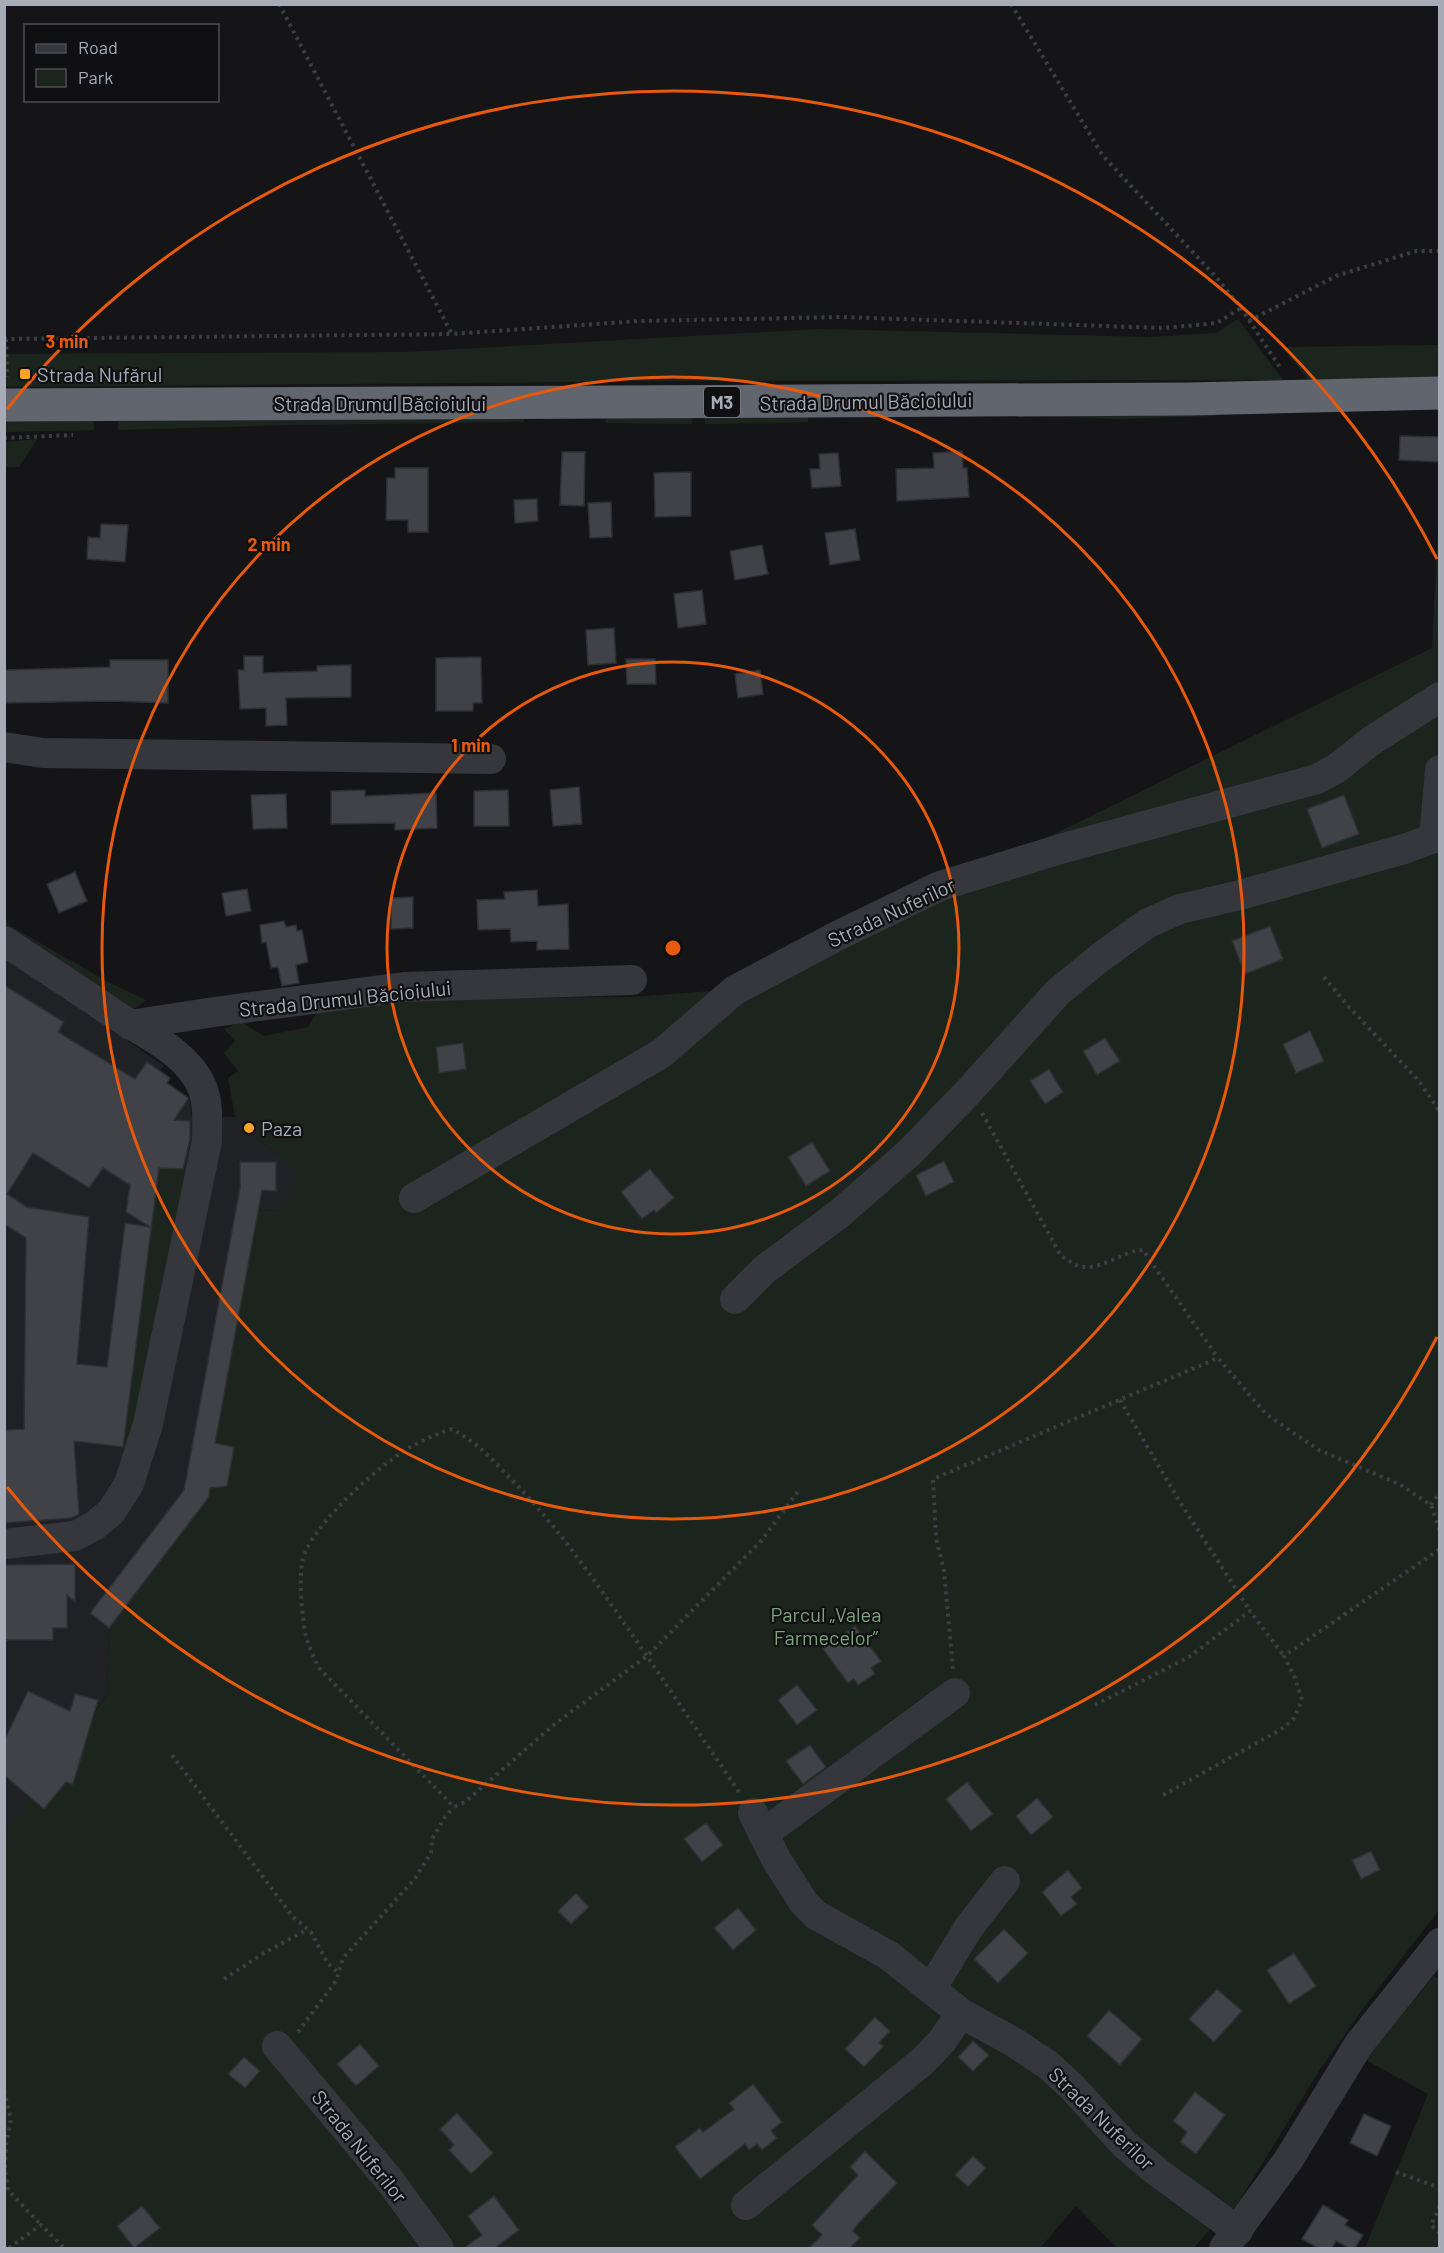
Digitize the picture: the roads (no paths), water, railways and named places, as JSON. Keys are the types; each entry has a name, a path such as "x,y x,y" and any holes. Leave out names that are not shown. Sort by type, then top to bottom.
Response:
{"highway":[{"name":"Strada Drumul Băcioiului","path":"5,405 1189,399 1440,393"}],"street":[{"name":"Strada Nuferilor","path":"414,1198 662,1053 735,990 859,925 940,886 1096,838 1317,779 1440,697"},
{"path":"4,747 43,753 490,759"},
{"path":"735,1299 764,1270 839,1214 909,1153 970,1090 1058,992 1102,956 1148,923 1180,909 1240,895 1437,838 1440,770"},
{"path":"4,941 130,1025 165,1045 191,1070 201,1086 207,1104 207,1141 173,1312 148,1424 129,1484 111,1512 94,1526 75,1536 4,1544"},
{"name":"Strada Drumul Băcioiului","path":"130,1025 404,987 632,980"},
{"name":"Strada Nuferilor","path":"955,1693 758,1823 776,1859 804,1903 816,1915 888,1955 961,2013 1015,2043 1048,2066 1072,2087 1124,2144 1231,2240 1289,2159 1359,2044 1440,1943"},
{"path":"931,1989 969,1927 1005,1881"},
{"path":"746,2205 923,2061 942,2041 961,2013"},
{"name":"Strada Nuferilor","path":"282,2051 390,2181 439,2248"}],"place":[{"name":"Strada Nufărul","path":"25,374"},
{"name":"Paza","path":"249,1128"}],"park label":[{"name":"Parcul „Valea Farmecelor”","path":"826,1626"}]}
